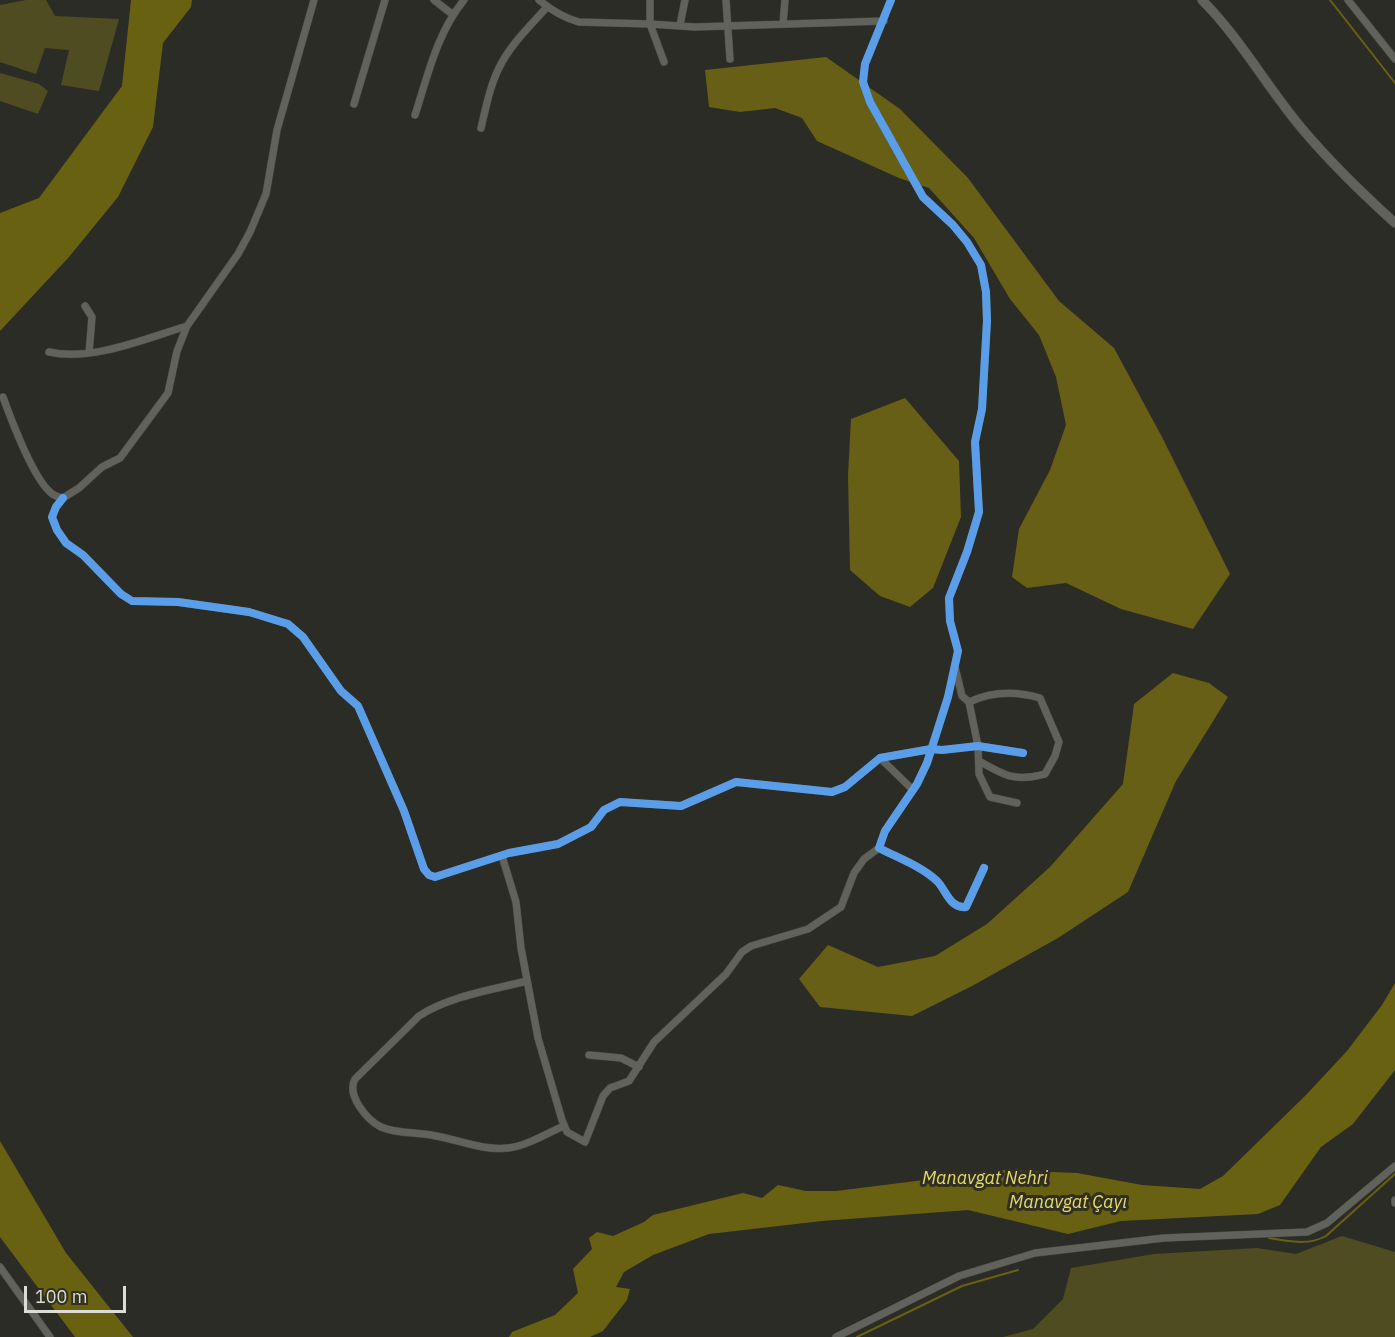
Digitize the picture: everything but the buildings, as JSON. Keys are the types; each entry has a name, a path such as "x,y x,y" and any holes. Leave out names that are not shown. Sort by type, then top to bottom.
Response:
{"street":[{"path":"314,0 277,130 266,194 250,232 238,254 188,326 177,351 168,393 120,458 102,467 79,488 63,498 56,507 52,518 66,543 83,555 121,594 132,601 178,602 249,612 288,624 303,637 341,691 358,706 404,811 424,870 435,877 502,856 558,844 591,828 604,810 620,802 681,806 736,782 832,792 845,787 880,758 931,749 978,746 1023,753"},
{"path":"354,104 385,0"},
{"path":"434,0 452,14"},
{"path":"415,115 440,38 452,14 464,0"},
{"path":"539,0 547,8 579,22 728,26 884,21"},
{"path":"650,0 650,24 664,62"},
{"path":"680,25 684,0"},
{"path":"726,0 730,59"},
{"path":"783,24 785,0"},
{"path":"502,856 516,902 538,1038 564,1126 567,1132 585,1142 603,1096 610,1088 629,1081 654,1042 726,974 742,952 751,946 808,929 841,908 855,873 864,859 879,848 885,831 927,763 948,698 958,651 950,621 949,598 967,552 979,512 975,442 984,381 986,292 981,265 952,225 923,197 870,102 863,82 865,64 891,0"},
{"path":"1202,0 1304,131 1335,165 1395,223"},
{"path":"1348,0 1395,59"},
{"path":"481,128 493,83 501,64 523,33 547,8"},
{"path":"85,306 92,317 89,353"},
{"path":"49,352 59,355 89,353 188,326"},
{"path":"3,397 14,426 39,477 53,495 63,498"},
{"path":"954,664 962,696 969,702 978,746 979,774 990,798 1017,803"},
{"path":"969,702 1009,692 1040,698 1059,742 1045,774 1034,777 1015,778 997,772 979,761"},
{"path":"880,758 912,790"},
{"path":"879,848 911,863 937,881 949,898 957,906 963,908 966,908 971,900 984,868"},
{"path":"527,981 465,997 424,1012 355,1079 352,1093 369,1119 378,1126 393,1132 430,1135 478,1147 510,1148 564,1126"},
{"path":"589,1055 621,1058 639,1067"},
{"path":"836,1337 959,1276 1035,1253 1164,1238 1307,1232 1327,1223 1394,1169"},
{"path":"0,1267 50,1337"}],"shaded area":[{"path":"26,0 46,0 55,16 119,19 99,91 61,85 69,50 45,48 36,74 0,62 0,5"},
{"path":"826,57 900,109 968,178 1059,301 1114,348 1162,437 1230,574 1193,629 1121,609 1066,583 1027,588 1012,577 1019,529 1050,470 1066,425 1056,377 1039,335 1010,299 974,238 929,188 899,178 817,141 802,118 775,108 740,112 709,107 705,70"},
{"path":"0,73 39,84 48,91 38,114 0,101"},
{"path":"905,398 959,461 961,517 933,588 910,607 880,596 850,570 848,475 851,419"},
{"path":"1173,673 1209,683 1228,697 1176,781 1128,892 1058,938 972,986 912,1016 820,1007 799,979 828,945 878,967 935,956 987,924 1050,867 1123,784 1134,704"},
{"path":"1342,1236 1395,1252 1395,1337 1003,1337 1033,1329 1063,1299 1071,1268 1154,1254 1257,1248 1296,1254"}],"water":[{"path":"131,0 192,0 191,7 163,43 153,127 118,197 69,257 0,331 0,213 39,198 122,86"},
{"name":"Manavgat Çayı","path":"1395,983 1395,1070 1353,1124 1321,1147 1280,1205 1258,1214 1121,1221 1068,1234 968,1210 822,1221 709,1234 653,1255 624,1272 616,1287 630,1289 627,1300 603,1331 590,1337 509,1337 512,1332 555,1315 578,1293 573,1269 592,1249 589,1238 597,1232 613,1236 644,1222 653,1215 743,1193 762,1198 778,1185 806,1191 836,1191 1004,1170 1077,1173 1142,1185 1200,1189 1223,1176 1306,1095 1347,1051 1382,1005"},
{"path":"0,1141 66,1253 133,1337 75,1337 0,1237"}],"waterway":[{"path":"1330,0 1395,83"},
{"path":"1269,1238 1305,1242 1326,1236 1395,1174"},
{"path":"857,1337 962,1286 1018,1270"}],"cycle path":[{"path":"891,0 865,64 863,82 870,102 923,197 953,225 981,265 986,292 987,321 982,409 975,442 979,512 967,552 949,598 950,621 958,651 948,697 927,763 917,784 885,831 879,848 931,876 952,902 961,907 966,907 984,868"},
{"path":"63,498 52,517 57,530 66,543 83,555 121,594 132,601 178,602 249,612 288,624 303,637 341,691 358,706 404,811 424,869 429,875 435,877 509,853 558,844 591,827 604,810 620,802 681,806 736,782 832,792 845,787 880,758 931,749 978,746 1023,753"}],"water label":[{"name":"Manavgat Nehri","path":"985,1179"}]}
